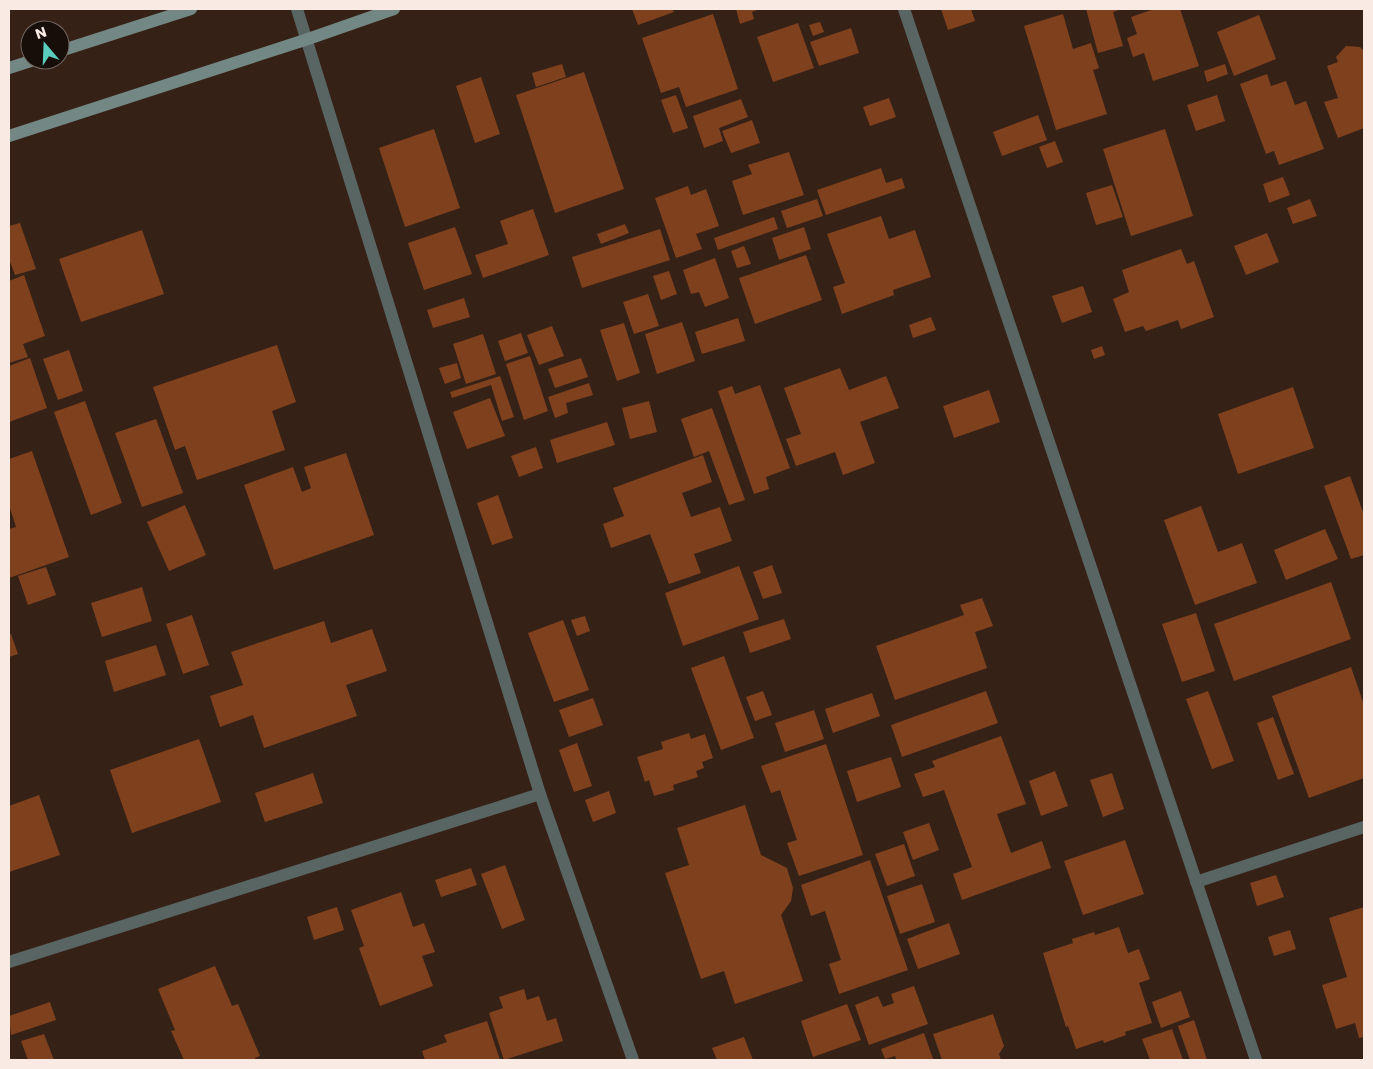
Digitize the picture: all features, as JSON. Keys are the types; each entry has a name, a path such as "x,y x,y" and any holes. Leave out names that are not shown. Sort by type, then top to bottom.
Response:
{"main road":[{"path":"70,49 191,9"},
{"path":"9,136 308,39 394,9"}],"street":[{"path":"297,9 308,39 540,794 633,1060"},
{"path":"904,9 1256,1060"},
{"path":"9,962 540,794"},
{"path":"1196,882 1364,827"}],"building":[{"path":"632,9 672,9 674,12 638,25"},
{"path":"736,9 760,9 752,12 754,19 740,24"},
{"path":"941,9 971,9 975,21 948,30"},
{"path":"1086,9 1122,9 1113,12 1123,46 1098,53"},
{"path":"1154,9 1180,9 1199,66 1153,81 1144,53 1133,57 1127,38 1137,34 1131,17"},
{"path":"713,14 738,89 686,107 679,87 661,93 642,38"},
{"path":"1063,14 1073,49 1091,43 1099,68 1093,70 1107,114 1056,130 1024,26"},
{"path":"1259,15 1276,59 1234,76 1217,32"},
{"path":"820,22 824,32 813,36 809,25"},
{"path":"798,23 814,68 773,82 757,37"},
{"path":"851,28 859,53 819,66 810,42"},
{"path":"1346,46 1360,47 1364,51 1364,128 1338,138 1324,102 1338,98 1327,66 1338,62 1336,57"},
{"path":"562,64 566,77 536,87 532,73"},
{"path":"1225,64 1228,74 1207,82 1204,71"},
{"path":"584,72 624,189 555,213 516,95"},
{"path":"1267,74 1271,86 1286,81 1295,105 1306,101 1324,149 1279,165 1274,151 1266,154 1240,84"},
{"path":"481,77 500,134 475,143 456,86"},
{"path":"676,95 688,128 673,133 661,100"},
{"path":"1217,95 1225,121 1196,131 1187,105"},
{"path":"889,98 896,117 870,126 863,107"},
{"path":"741,99 748,117 719,128 723,141 704,148 693,116"},
{"path":"1038,115 1047,140 1002,156 993,132"},
{"path":"752,120 760,143 731,153 722,131"},
{"path":"434,129 460,208 405,227 379,148"},
{"path":"1165,129 1193,216 1131,236 1103,149"},
{"path":"1055,141 1063,162 1047,168 1039,147"},
{"path":"789,152 804,195 743,215 732,181 752,174 748,165"},
{"path":"881,168 886,183 902,178 905,188 826,215 817,190"},
{"path":"1283,177 1290,195 1269,203 1263,184"},
{"path":"1112,185 1123,217 1096,225 1086,193"},
{"path":"688,186 691,195 706,189 719,226 696,234 702,249 676,258 655,198"},
{"path":"817,199 823,216 787,228 781,211"},
{"path":"1310,199 1317,216 1293,224 1287,208"},
{"path":"533,209 549,255 483,278 475,255 508,244 500,221"},
{"path":"881,216 889,239 915,230 931,277 893,290 894,295 842,314 833,287 845,283 827,234"},
{"path":"774,217 778,229 718,250 714,238"},
{"path":"20,223 36,269 15,275 9,259 9,226"},
{"path":"625,224 629,233 601,244 597,234"},
{"path":"455,227 472,274 424,290 408,243"},
{"path":"804,227 811,249 779,260 772,238"},
{"path":"660,229 670,260 582,288 572,257"},
{"path":"142,230 164,294 81,322 59,259"},
{"path":"1267,233 1279,262 1246,275 1234,246"},
{"path":"744,246 751,264 737,268 731,251"},
{"path":"1181,249 1187,264 1194,261 1214,317 1181,329 1178,320 1146,331 1143,326 1125,332 1113,299 1129,292 1122,270"},
{"path":"806,255 822,300 755,324 739,278"},
{"path":"715,258 729,298 705,307 699,292 691,294 683,270"},
{"path":"669,271 677,294 661,300 653,276"},
{"path":"24,275 45,336 23,344 28,357 9,363 9,281"},
{"path":"1083,286 1092,312 1062,323 1052,296"},
{"path":"648,294 659,326 634,334 623,302"},
{"path":"464,298 470,317 433,328 427,310"},
{"path":"931,317 936,330 913,338 909,325"},
{"path":"738,318 745,341 702,354 695,332"},
{"path":"682,322 695,361 657,374 645,334"},
{"path":"624,323 640,373 617,381 600,330"},
{"path":"552,326 564,356 539,365 527,335"},
{"path":"521,333 528,353 505,361 498,341"},
{"path":"483,334 496,374 466,384 453,344"},
{"path":"277,345 296,402 272,411 285,450 197,480 185,446 175,450 153,387"},
{"path":"1102,346 1105,355 1094,359 1091,350"},
{"path":"69,350 83,391 58,400 43,359"},
{"path":"530,356 548,411 524,420 506,364"},
{"path":"30,358 47,408 9,422 9,366"},
{"path":"581,358 588,377 555,388 548,369"},
{"path":"457,363 461,378 445,384 439,368"},
{"path":"840,368 849,390 886,376 899,408 860,422 875,463 843,475 835,452 796,466 786,439 801,434 784,388"},
{"path":"500,376 514,417 502,421 491,385 452,398 450,392"},
{"path":"589,383 593,395 566,403 568,413 555,418 548,397"},
{"path":"760,385 790,468 766,477 769,489 754,494 718,391 732,386 735,394"},
{"path":"1293,387 1314,448 1238,474 1218,414"},
{"path":"989,390 1000,422 954,438 943,406"},
{"path":"490,398 505,436 467,449 453,412"},
{"path":"85,401 122,503 91,515 54,412"},
{"path":"649,401 657,432 630,439 622,408"},
{"path":"712,408 745,500 729,505 709,451 694,457 681,419"},
{"path":"156,419 183,493 142,507 115,433"},
{"path":"607,422 615,445 557,463 550,440"},
{"path":"536,447 543,468 519,477 511,456"},
{"path":"32,451 69,557 9,578 9,529 16,527 9,505 9,459"},
{"path":"346,453 374,535 274,570 244,485 293,467 302,492 311,488 304,467"},
{"path":"703,455 712,482 682,493 691,517 720,507 732,541 694,554 701,573 669,584 650,534 611,548 603,524 624,516 613,488"},
{"path":"1350,476 1364,515 1364,555 1351,559 1324,486"},
{"path":"498,495 513,538 492,545 477,503"},
{"path":"185,505 206,555 169,571 147,522"},
{"path":"1201,506 1218,552 1242,543 1257,583 1195,605 1164,520"},
{"path":"1325,529 1338,559 1286,580 1274,550"},
{"path":"772,565 782,593 763,599 753,572"},
{"path":"739,566 759,619 683,646 665,593"},
{"path":"46,567 56,595 28,605 18,576"},
{"path":"1331,582 1351,639 1234,681 1214,624"},
{"path":"142,587 152,621 102,637 91,603"},
{"path":"982,598 993,626 975,632 987,668 895,700 876,646 964,615 960,605"},
{"path":"1196,613 1215,671 1182,682 1162,624"},
{"path":"192,615 209,665 183,674 166,624"},
{"path":"585,616 590,631 577,636 571,620"},
{"path":"784,619 791,639 750,653 743,632"},
{"path":"563,620 589,690 554,702 528,633"},
{"path":"324,621 331,643 372,629 387,671 346,685 357,716 264,748 253,715 220,727 210,696 243,685 231,652"},
{"path":"11,634 18,654 9,657 9,635"},
{"path":"156,645 166,675 114,692 105,661"},
{"path":"724,656 754,738 721,750 691,668"},
{"path":"1351,667 1364,705 1364,778 1309,798 1272,696"},
{"path":"763,691 772,715 755,721 746,697"},
{"path":"986,691 998,723 902,757 891,725"},
{"path":"1208,691 1234,761 1212,769 1186,699"},
{"path":"872,693 880,716 833,733 825,709"},
{"path":"593,698 603,725 569,737 559,710"},
{"path":"814,710 824,739 785,752 775,723"},
{"path":"1273,717 1294,774 1278,780 1257,723"},
{"path":"689,733 691,739 705,734 713,758 702,762 704,768 696,771 698,777 673,785 674,790 654,796 649,780 645,782 637,757 663,749 661,742"},
{"path":"1001,736 1026,804 997,814 1011,853 1042,841 1051,868 962,900 953,874 972,867 944,790 923,797 914,774 935,767 932,761"},
{"path":"199,739 221,802 132,833 110,770"},
{"path":"577,743 592,786 574,792 559,750"},
{"path":"826,744 863,855 799,876 787,843 797,840 780,790 771,793 761,766"},
{"path":"891,757 901,787 857,802 847,771"},
{"path":"1055,771 1068,806 1041,816 1029,781"},
{"path":"313,773 323,803 265,822 255,793"},
{"path":"1112,773 1124,809 1103,817 1090,780"},
{"path":"609,791 616,813 593,822 585,800"},
{"path":"39,795 60,855 9,872 9,806"},
{"path":"745,805 761,855 787,868 793,888 791,901 781,915 803,981 735,1004 724,971 701,979 665,873 689,865 677,828"},
{"path":"929,823 939,850 913,860 903,832"},
{"path":"1125,840 1144,894 1083,915 1064,861"},
{"path":"904,844 915,876 887,886 875,854"},
{"path":"870,860 908,970 839,994 829,964 841,960 825,911 811,916 801,885"},
{"path":"505,865 525,920 502,929 481,874"},
{"path":"471,868 477,885 441,897 435,880"},
{"path":"1276,875 1284,897 1257,906 1250,883"},
{"path":"922,884 935,922 900,934 887,896"},
{"path":"401,892 413,927 424,923 435,952 422,956 433,986 380,1006 359,948 364,946 351,910"},
{"path":"337,907 344,930 314,940 307,917"},
{"path":"1364,907 1364,1037 1359,1038 1355,1023 1336,1029 1322,985 1347,977 1329,918"},
{"path":"949,923 960,954 918,969 907,939"},
{"path":"1119,927 1128,953 1139,949 1150,979 1139,983 1152,1023 1125,1032 1126,1035 1104,1043 1103,1040 1076,1049 1068,1026 1066,1027 1043,953 1073,943 1072,939 1094,932 1095,935"},
{"path":"1290,930 1296,949 1274,956 1268,937"},
{"path":"215,966 232,1006 238,1004 260,1056 255,1058 256,1060 184,1060 171,1031 175,1030 158,989"},
{"path":"914,986 928,1024 869,1045 855,1005 878,996 883,1007 894,1003 891,994"},
{"path":"524,989 527,1000 539,996 547,1021 556,1018 563,1041 504,1060 489,1013 503,1008 499,997"},
{"path":"1181,991 1190,1017 1161,1028 1152,1002"},
{"path":"50,1002 56,1020 11,1035 9,1016"},
{"path":"847,1004 861,1040 813,1057 801,1021"},
{"path":"993,1014 1004,1046 999,1054 1001,1060 942,1060 933,1034"},
{"path":"1194,1020 1207,1060 1190,1060 1178,1026"},
{"path":"487,1021 500,1060 425,1060 422,1051 447,1042 444,1035"},
{"path":"1172,1029 1183,1060 1150,1060 1142,1039"},
{"path":"924,1033 933,1059 897,1060 895,1056 885,1059 881,1049"},
{"path":"44,1034 54,1060 28,1060 21,1041"},
{"path":"744,1037 753,1060 717,1060 712,1048"}]}
